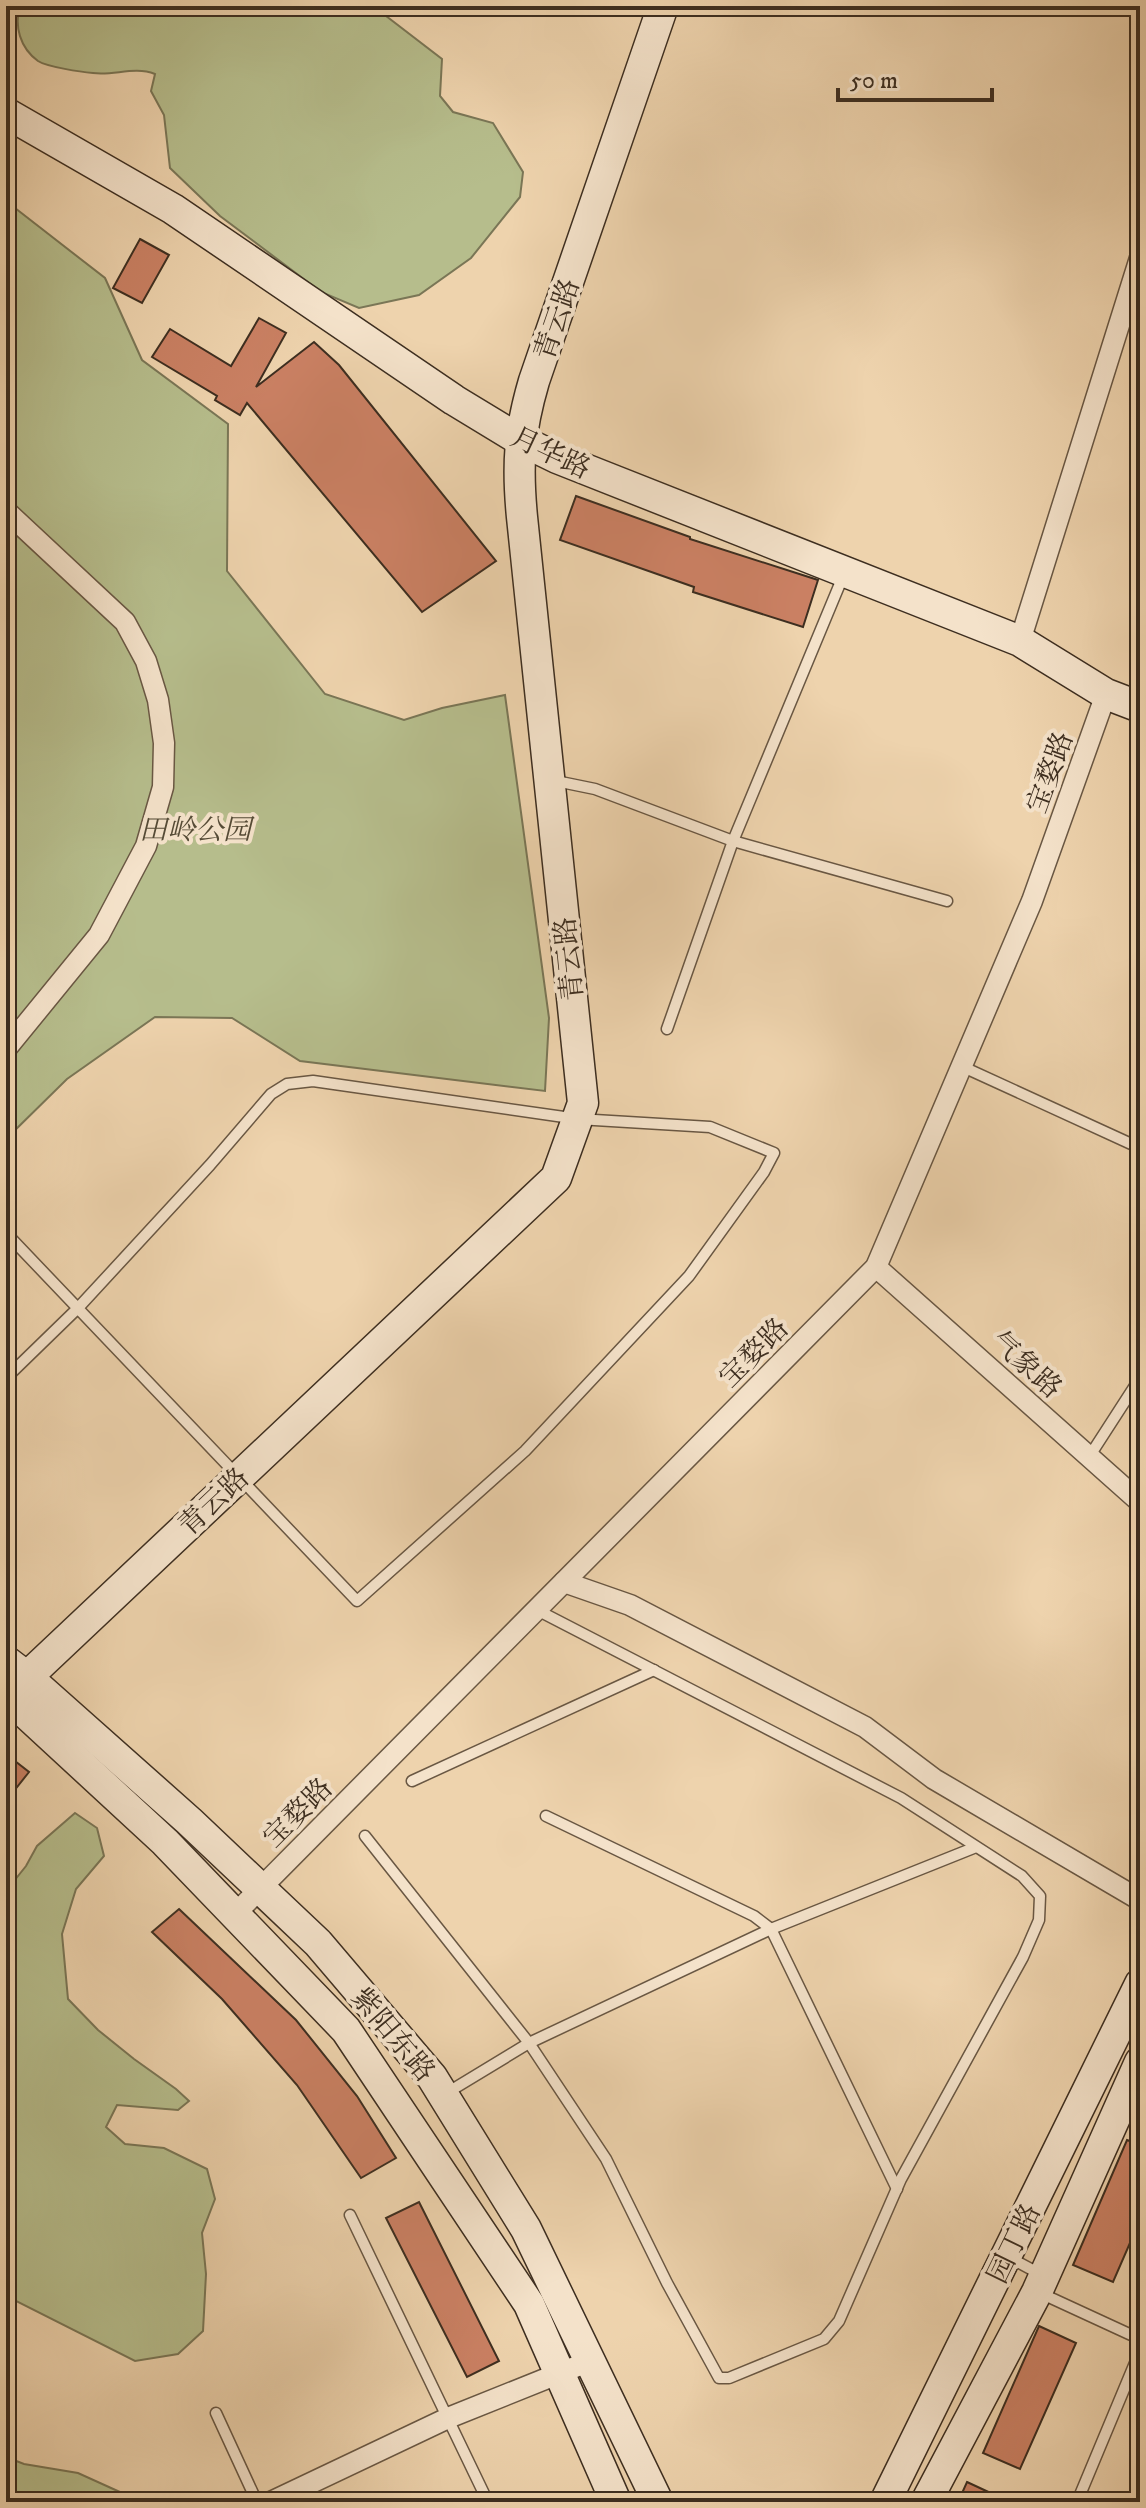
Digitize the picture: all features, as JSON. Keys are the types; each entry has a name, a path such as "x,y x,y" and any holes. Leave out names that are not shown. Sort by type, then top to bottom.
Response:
{"street":[{"name":"青云路","path":"12,1682 238,1477 556,1178 583,1103 522,517 520,440 534,381 663,6"},
{"name":"月华路","path":"6,113 173,209 454,400 520,440 557,458 1020,641 1106,694 1140,707"},
{"path":"1020,641 1140,258"},
{"path":"6,511 125,622 146,661 158,700 164,743 163,787 146,846 99,935 6,1049"},
{"name":"宝婺路","path":"235,1914 876,1267 1032,901 1106,694"},
{"name":"气象路","path":"876,1267 1140,1502"},
{"path":"564,1582 630,1605 865,1727 934,1779 1140,1900"},
{"name":"紫阳东路","path":"12,1682 189,1821 318,1943 432,2077 526,2229 658,2502"},
{"name":"紫阳东路","path":"12,1682 346,2030 529,2304 616,2502"},
{"name":"园丁路","path":"885,2502 1140,1984"},
{"name":"园丁路","path":"926,2502 1040,2284 1140,2062"},
{"path":"271,2502 448,2418 590,2361"}],"lane":[{"path":"667,1029 733,841 845,572"},
{"path":"549,779 595,789 733,841 947,901"},
{"path":"961,1066 1140,1148"},
{"path":"6,1233 78,1308 238,1477 357,1601 525,1451 689,1276 764,1172 774,1153 710,1127 578,1119 313,1081 287,1084 271,1094 78,1308 6,1378"},
{"path":"1089,1457 1140,1378"},
{"path":"365,1836 529,2043 606,2159 667,2283 719,2378 729,2378 824,2339 839,2321 897,2189 1023,1957 1039,1920 1040,1896 1022,1876 901,1798 537,1610"},
{"path":"412,1781 654,1670"},
{"path":"546,1816 754,1916 771,1929 897,2189"},
{"path":"443,2095 529,2043 771,1929 976,1847"},
{"path":"350,2215 488,2502"},
{"path":"1006,2256 1040,2284 1140,2339"},
{"path":"1077,2502 1140,2351"},
{"path":"216,2413 257,2502"}],"green space":[{"path":"20,6 373,6 442,59 440,96 453,112 493,123 523,172 520,197 471,258 419,295 359,308 321,292 220,216 170,168 164,115 151,91 155,74 139,71 101,74 38,61 27,50 20,36"},
{"name":"田岭公园","path":"6,201 105,278 142,360 228,424 227,571 325,694 404,720 442,708 505,695 549,1018 545,1091 300,1061 232,1018 155,1017 67,1079 6,1139"},
{"path":"75,1813 97,1828 104,1856 76,1889 62,1934 68,1999 98,2030 189,2101 178,2110 117,2105 106,2127 125,2144 164,2148 207,2169 215,2199 202,2233 206,2274 203,2331 178,2354 135,2361 6,2296 6,1891 37,1846"},
{"path":"6,2457 24,2464 78,2473 142,2502 6,2502"}],"building":[{"path":"140,239 169,255 142,303 113,288"},
{"path":"259,318 286,333 256,387 314,342 339,365 496,561 422,612 247,403 240,415 215,400 217,396 152,357 170,329 231,366"},
{"path":"576,496 690,539 818,580 803,627 693,592 694,587 560,540"},
{"path":"6,1754 29,1772 6,1801"},
{"path":"179,1909 296,2020 357,2096 396,2158 361,2178 297,2085 222,1999 152,1932"},
{"path":"1127,2140 1140,2145 1140,2220 1113,2282 1073,2265"},
{"path":"419,2202 499,2361 467,2377 386,2218"},
{"path":"1039,2326 1076,2343 1020,2469 983,2453"},
{"path":"967,2482 1010,2502 958,2502"}]}
